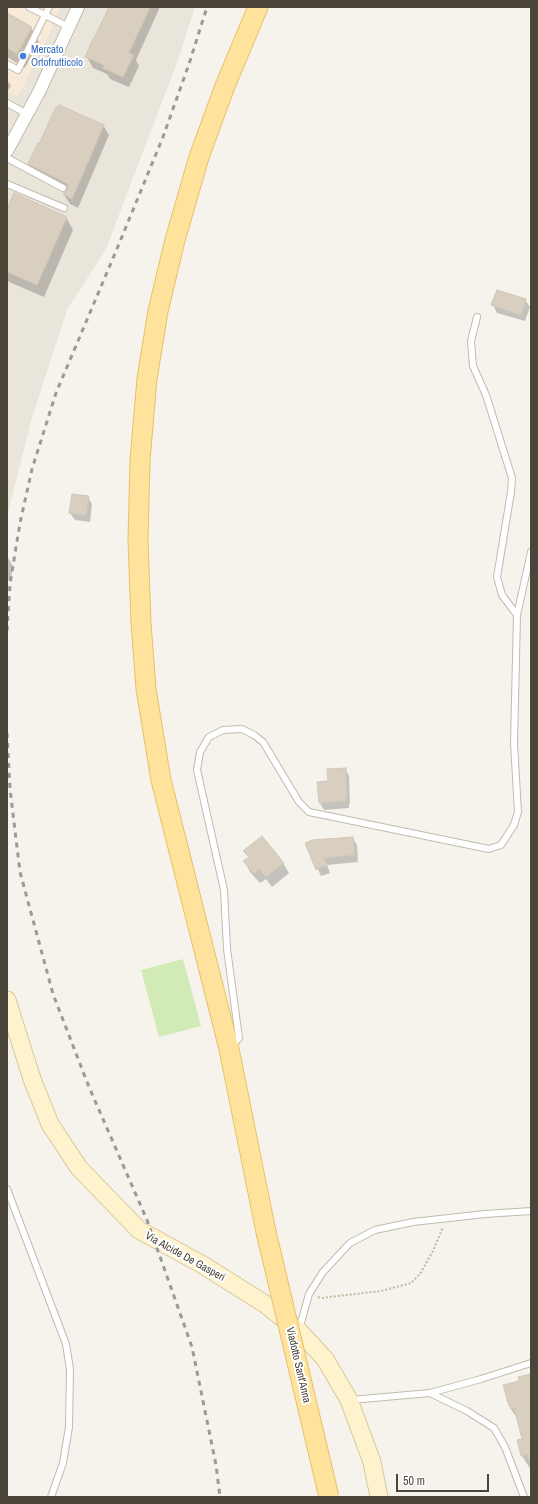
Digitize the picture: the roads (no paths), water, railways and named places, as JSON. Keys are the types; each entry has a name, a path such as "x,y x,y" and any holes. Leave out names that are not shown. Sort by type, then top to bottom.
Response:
{"main road":[{"name":"Viadotto Sant'Anna","path":"258,7 225,86 199,157 158,311 147,379 140,460 138,540 140,623 146,689 161,780 229,1049 266,1232 329,1497"},
{"name":"Via Alcide De Gasperi","path":"7,1000 32,1079 50,1124 79,1168 139,1230 203,1265 265,1304 299,1331 324,1359 349,1400 372,1462 379,1497"}],"street":[{"path":"7,151 39,92 78,7"}],"lane":[{"path":"29,7 69,27"},
{"path":"7,64 18,70 49,7"},
{"path":"7,111 9,104 27,114"},
{"path":"7,158 63,188"},
{"path":"7,184 64,208"},
{"path":"477,317 471,341 473,366 488,401 512,478 497,577 502,595 517,615"},
{"path":"229,1049 239,1038 227,949 224,890 197,770 200,752 209,737 223,730 242,729 254,735 263,742 299,802 310,812 489,849 501,846 514,825 518,812 514,743 517,615 531,552"},
{"path":"7,1189 66,1344 70,1370 69,1427 63,1463 51,1497"},
{"path":"299,1331 309,1294 323,1272 350,1243 375,1230 413,1222 485,1214 531,1211"},
{"path":"349,1400 430,1393 531,1363"},
{"path":"430,1393 467,1411 494,1428 505,1447 524,1497"}],"railway":[{"path":"7,631 10,584 20,523 32,469 56,393 163,137 189,64 207,7"},
{"path":"7,733 10,789 20,872 53,994 89,1087 147,1220 192,1347 216,1465 220,1497"}],"place":[{"name":"Mercato Ortofrutticolo","path":"23,56"}]}
